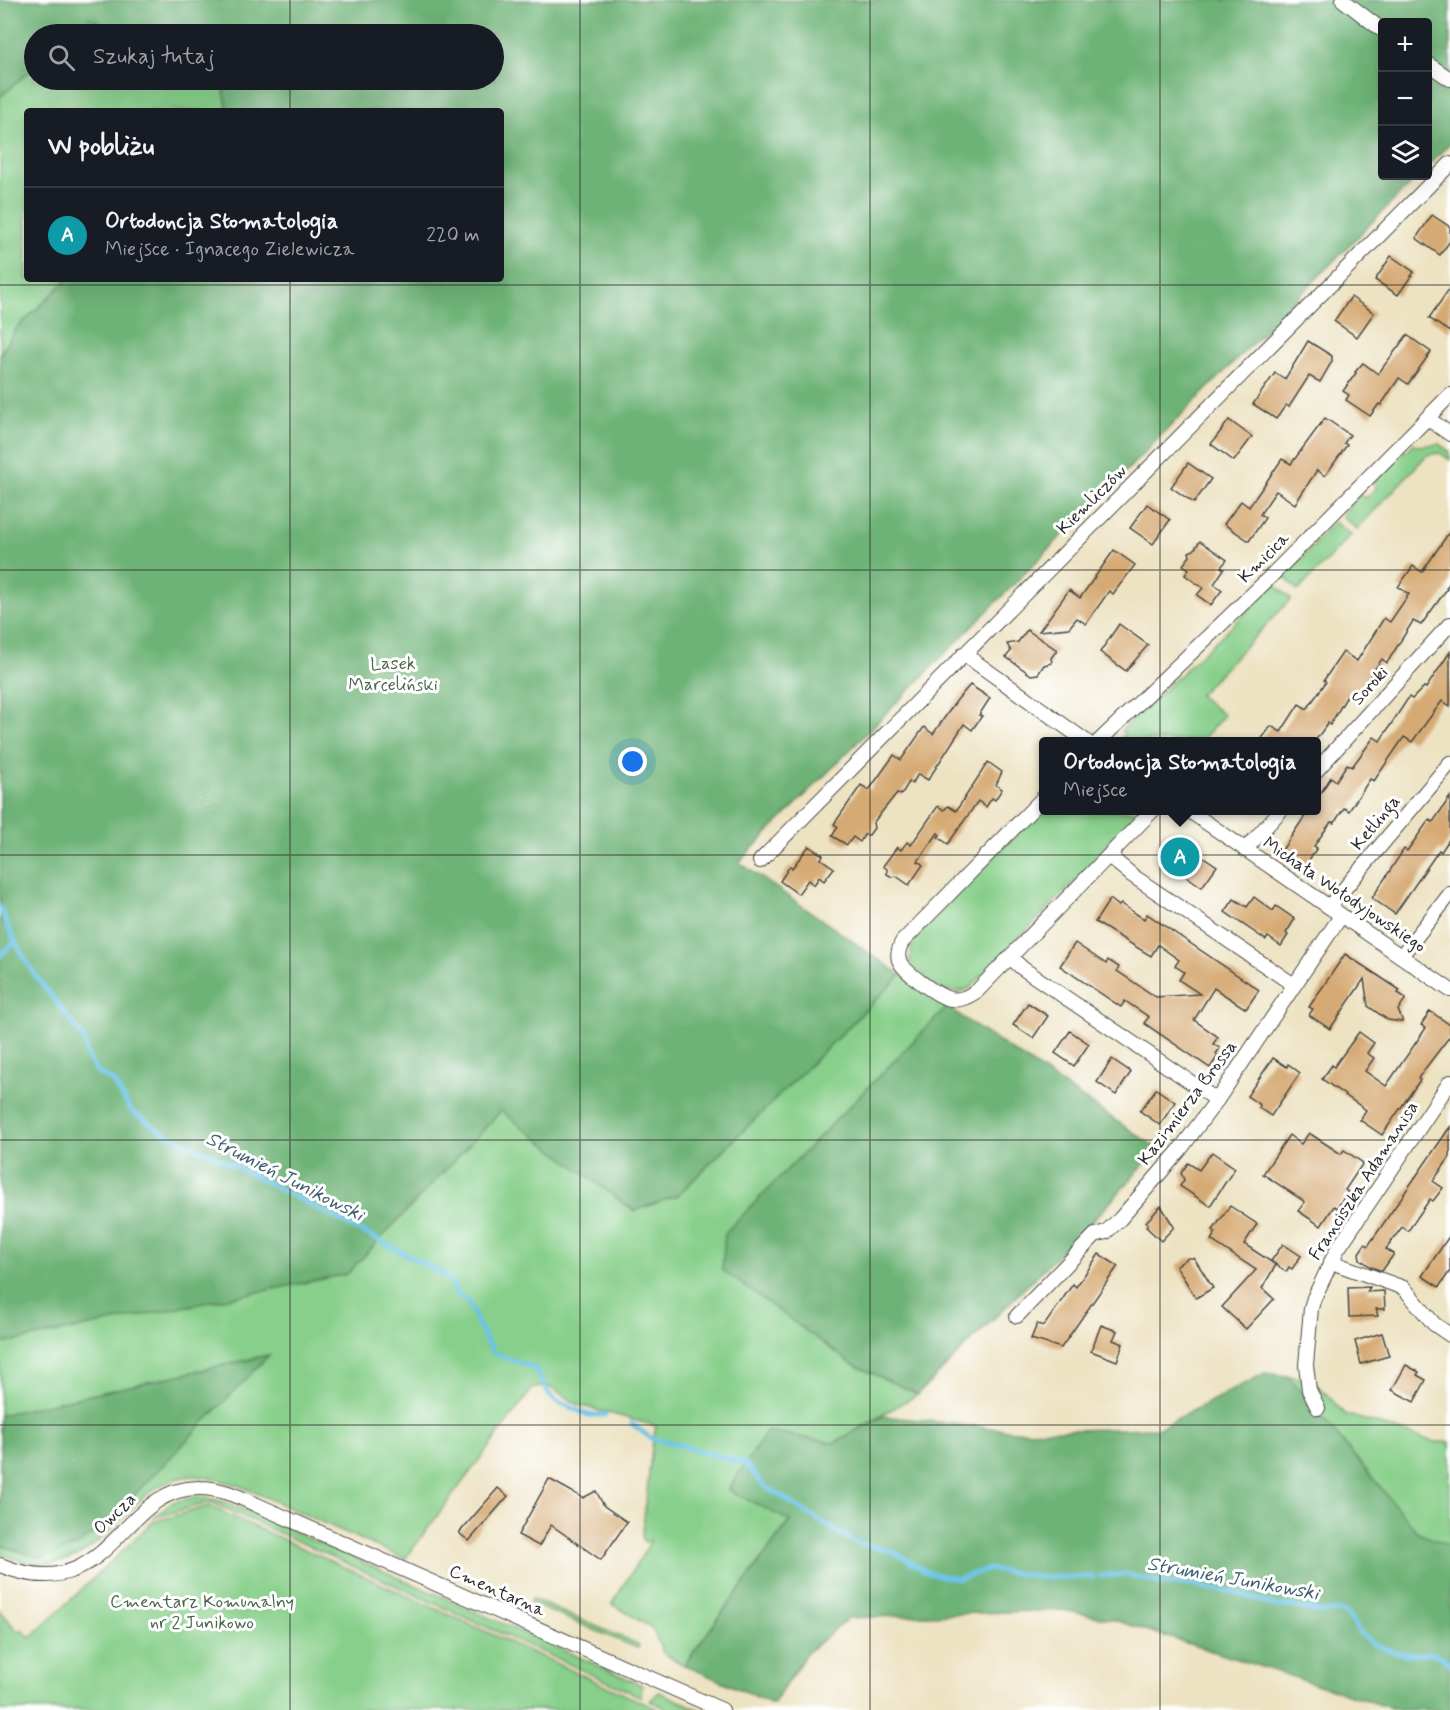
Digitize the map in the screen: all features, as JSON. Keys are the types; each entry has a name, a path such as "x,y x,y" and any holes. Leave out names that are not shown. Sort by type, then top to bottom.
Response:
{"street":[{"path":"1343,0 1378,26"},
{"path":"1432,67 1450,79"},
{"name":"Kiemliczów","path":"760,861 1450,164"},
{"name":"Kmicica","path":"1102,737 1234,613 1450,395"},
{"path":"1427,418 1450,434"},
{"name":"Soroki","path":"1321,767 1450,624"},
{"path":"964,654 1081,737"},
{"name":"Ketlinga","path":"1329,907 1450,763"},
{"path":"1039,802 902,942 898,950 899,960 904,970 944,997 951,999 969,997 1148,815"},
{"name":"Michała Wołodyjowskiego","path":"1195,815 1450,990"},
{"path":"1245,850 1276,815"},
{"path":"1110,856 1133,876 1294,985"},
{"path":"1401,956 1450,894"},
{"name":"Kazimierza Brossa","path":"1017,1316 1095,1235 1106,1232 1120,1219 1179,1151 1217,1100 1341,916"},
{"path":"1010,957 1022,968 1217,1100"},
{"name":"Franciszka Adamanisa","path":"1318,1408 1312,1398 1308,1382 1307,1358 1311,1308 1331,1262 1450,1082"},
{"path":"1331,1262 1404,1288 1434,1324 1450,1335"},
{"name":"Owcza","path":"0,1565 12,1570 39,1575 52,1575 77,1568 99,1555 154,1503 170,1493 184,1489 215,1490 257,1505"},
{"name":"Cmentarna","path":"257,1505 722,1710"}],"green space":[{"name":"Lasek Marceliński","path":"0,0 1450,0 1450,143 1432,162 1432,18 1378,18 1378,180 1414,180 739,862 901,975 678,1195 634,1211 501,1111 347,1274 0,1344 0,355 16,329 65,282 504,282 504,108 226,108 224,90 504,90 504,24 102,24 90,18 83,24 24,24 24,76 0,97"},
{"path":"90,18 102,24 83,24"},
{"path":"24,76 24,90 224,90 227,107 24,108 24,282 65,282 16,329 0,355 0,97"},
{"path":"1414,443 1417,446 1439,444 1450,452 1450,460 1440,453 1427,455 1357,529 1343,517 1343,513 1360,495 1366,498 1376,488 1373,482"},
{"path":"1333,523 1351,535 1298,591 1283,575 1314,546"},
{"path":"1274,583 1291,599 1199,695 1224,715 1205,737 1122,737 1124,733 1121,730 1254,605"},
{"path":"1039,811 1039,815 1140,815 970,988 953,992 945,990 909,966 913,940"},
{"path":"901,975 947,1007 725,1233 852,1364 918,1394 834,1443 790,1520 684,1665 663,1653 652,1628 612,1604 651,1541 644,1542 642,1536 656,1426 579,1405 546,1385 533,1388 405,1559 238,1485 194,1476 179,1478 161,1485 145,1496 100,1540 84,1552 65,1561 32,1563 0,1552 0,1545 41,1558 267,1355 0,1415 0,1344 347,1274 501,1111 634,1211 678,1195"},
{"path":"947,1007 1158,1149 1105,1208 918,1394 852,1364 722,1270 725,1233"},
{"path":"269,1355 111,1519 77,1546 41,1558 0,1545 0,1415"},
{"path":"1265,1373 1288,1376 1418,1533 1450,1546 1450,1710 1397,1710 1111,1619 1062,1610 848,1618 806,1654 773,1704 684,1665 790,1521 728,1490 767,1431 834,1443 883,1416 1016,1431 1159,1428"},
{"path":"1288,1376 1313,1380 1345,1414 1435,1442 1450,1442 1450,1546 1418,1533"},
{"path":"200,1496 225,1502 252,1513 642,1685 641,1697 211,1502 152,1518 173,1502"},
{"name":"Cmentarz Komunalny nr 2 Junikowo","path":"209,1506 659,1710 0,1710 0,1610 18,1632 22,1629 30,1638 153,1522"},
{"path":"532,1599 638,1644 639,1647 530,1603"},
{"path":"659,1692 700,1710 670,1710 650,1701"}],"building":[{"path":"1432,215 1450,227 1450,241 1440,255 1416,238"},
{"path":"1391,256 1414,272 1398,295 1375,280"},
{"path":"1450,288 1450,332 1429,318"},
{"path":"1351,297 1374,313 1357,337 1334,321"},
{"path":"1407,335 1431,352 1408,384 1399,378 1381,405 1379,404 1370,416 1346,400 1349,395 1343,391 1363,363 1378,374"},
{"path":"1308,341 1332,356 1332,361 1320,382 1309,376 1289,407 1286,405 1276,419 1253,404 1275,373 1285,379"},
{"path":"1325,418 1350,435 1344,443 1347,445 1325,476 1317,470 1295,504 1276,491 1260,514 1265,518 1249,541 1224,524 1241,501 1249,507 1282,459 1291,464"},
{"path":"1229,420 1252,437 1234,461 1211,444"},
{"path":"1188,463 1211,479 1194,503 1171,487"},
{"path":"1147,504 1170,520 1153,544 1130,528"},
{"path":"1450,531 1450,582 1447,589 1421,625 1413,621 1387,663 1382,659 1353,700 1347,696 1330,725 1328,723 1318,737 1263,737 1271,726 1281,732 1299,704 1307,709 1343,652 1357,661 1384,618 1390,622 1409,594 1398,587 1413,566 1422,572"},
{"path":"1200,541 1227,560 1221,567 1224,569 1214,584 1222,590 1211,605 1197,595 1203,588 1185,575 1189,569 1183,565 1190,556 1189,552 1194,550"},
{"path":"1114,550 1135,565 1113,594 1109,591 1086,624 1077,618 1069,628 1039,631 1069,590 1080,598"},
{"path":"1119,624 1148,645 1126,671 1100,652"},
{"path":"1027,630 1057,650 1051,658 1052,663 1044,665 1038,674 1031,675 1006,657 1011,651 1007,644 1018,642"},
{"path":"1450,652 1450,706 1442,701 1412,742 1404,737 1374,781 1370,779 1349,811 1344,808 1334,823 1331,822 1314,846 1317,848 1303,869 1280,853 1306,815 1321,815 1321,793 1331,777 1336,781 1347,764 1352,767 1374,737 1380,741 1409,697 1412,699 1424,687 1426,688"},
{"path":"970,685 990,698 979,715 982,716 972,730 964,724 928,780 918,774 912,784 909,782 901,795 897,793 873,823 874,828 869,835 864,835 860,842 853,837 847,845 832,836 838,827 834,824 861,785 869,790 894,755 901,760 924,727 933,734"},
{"path":"988,762 1002,772 996,785 1002,789 995,800 992,798 986,807 978,801 948,844 938,837 940,835 938,833 918,861 923,865 909,885 896,876 892,877 887,874 887,869 883,866 897,847 901,850 907,842 911,845 938,806 944,810 948,806 956,811"},
{"path":"1450,797 1450,838 1441,852 1439,850 1395,914 1372,898 1404,849 1407,851 1429,820 1433,822"},
{"path":"1178,840 1217,866 1202,887 1164,861"},
{"path":"809,846 823,855 821,859 834,868 824,881 819,877 814,885 808,880 798,894 780,881 790,866 792,868"},
{"path":"1254,897 1273,911 1276,906 1295,919 1281,946 1268,937 1266,940 1225,912 1234,899 1247,907"},
{"path":"1110,899 1144,919 1147,914 1259,990 1246,1009 1214,988 1194,1020 1218,1037 1213,1044 1220,1048 1216,1054 1218,1056 1210,1068 1144,1023 1149,1017 1125,1001 1121,1007 1060,966 1075,943 1106,964 1108,960 1119,967 1117,971 1156,997 1200,994 1179,980 1184,972 1175,966 1179,960 1158,945 1151,956 1095,922"},
{"path":"1345,954 1400,990 1398,993 1406,998 1398,1010 1403,1022 1388,1020 1368,1006 1364,979 1330,1029 1309,1015 1313,1009 1309,1007"},
{"path":"1028,1003 1048,1016 1033,1038 1013,1025"},
{"path":"1430,1011 1450,1025 1450,1036 1418,1078 1420,1080 1382,1135 1360,1120 1366,1110 1322,1079 1332,1065 1334,1067 1359,1032 1374,1043 1367,1053 1374,1058 1365,1071 1386,1086 1426,1028 1421,1025"},
{"path":"1070,1031 1089,1044 1074,1066 1055,1053"},
{"path":"1273,1058 1287,1067 1288,1064 1300,1073 1271,1116 1247,1096"},
{"path":"1112,1059 1131,1072 1116,1095 1097,1082"},
{"path":"1156,1089 1175,1102 1160,1125 1140,1111"},
{"path":"1450,1127 1450,1157 1433,1181 1443,1188 1433,1201 1430,1199 1408,1231 1402,1227 1386,1249 1394,1254 1382,1271 1371,1267 1360,1259 1359,1253 1365,1244 1368,1246"},
{"path":"1309,1133 1341,1154 1344,1150 1363,1163 1345,1190 1348,1192 1337,1208 1334,1206 1321,1226 1298,1211 1305,1202 1263,1174 1289,1135 1301,1144"},
{"path":"1212,1152 1235,1168 1210,1206 1180,1186 1184,1180 1181,1173 1188,1163 1199,1170"},
{"path":"1161,1206 1174,1227 1161,1241 1146,1227 1148,1224 1146,1222"},
{"path":"1230,1206 1257,1224 1244,1244 1276,1265 1262,1288 1274,1299 1246,1329 1222,1307 1256,1270 1211,1240 1216,1232 1213,1230"},
{"path":"1450,1235 1450,1271 1439,1287 1422,1276"},
{"path":"1283,1244 1301,1256 1292,1269 1289,1267 1286,1272 1271,1261"},
{"path":"1099,1254 1118,1266 1061,1348 1031,1339 1037,1324 1044,1326 1073,1284 1076,1287"},
{"path":"1188,1258 1194,1258 1213,1288 1196,1298 1176,1266"},
{"path":"1370,1287 1367,1292 1384,1291 1385,1309 1376,1309 1378,1316 1349,1317 1348,1288"},
{"path":"1101,1325 1117,1331 1113,1340 1123,1344 1117,1361 1091,1351"},
{"path":"1382,1333 1389,1356 1361,1364 1355,1341"},
{"path":"1406,1365 1419,1372 1417,1375 1426,1380 1414,1402 1392,1390"},
{"path":"549,1479 583,1498 596,1491 604,1506 627,1522 601,1560 551,1525 539,1546 518,1535"},
{"path":"498,1488 508,1496 469,1541 459,1533"}],"waterway":[{"name":"Strumień Junikowski","path":"0,908 15,942 35,975 84,1038 87,1055 96,1071 114,1082 131,1111 168,1135 228,1162 438,1271 450,1280 456,1293 469,1303 494,1353 534,1368 550,1396 556,1401 588,1415 605,1415"},
{"path":"0,956 15,942"},
{"name":"Strumień Junikowski","path":"632,1424 652,1439 746,1464 763,1485 854,1542 892,1551 929,1573 957,1579 989,1569 1040,1577 1093,1577"},
{"name":"Strumień Junikowski","path":"1100,1576 1126,1574 1161,1583 1195,1585 1213,1590 1235,1592 1275,1606 1346,1613 1362,1636 1375,1644 1406,1654 1434,1654 1450,1664"}],"place":[{"name":"Ortodoncja Stomatologia","path":"1180,857"}]}
